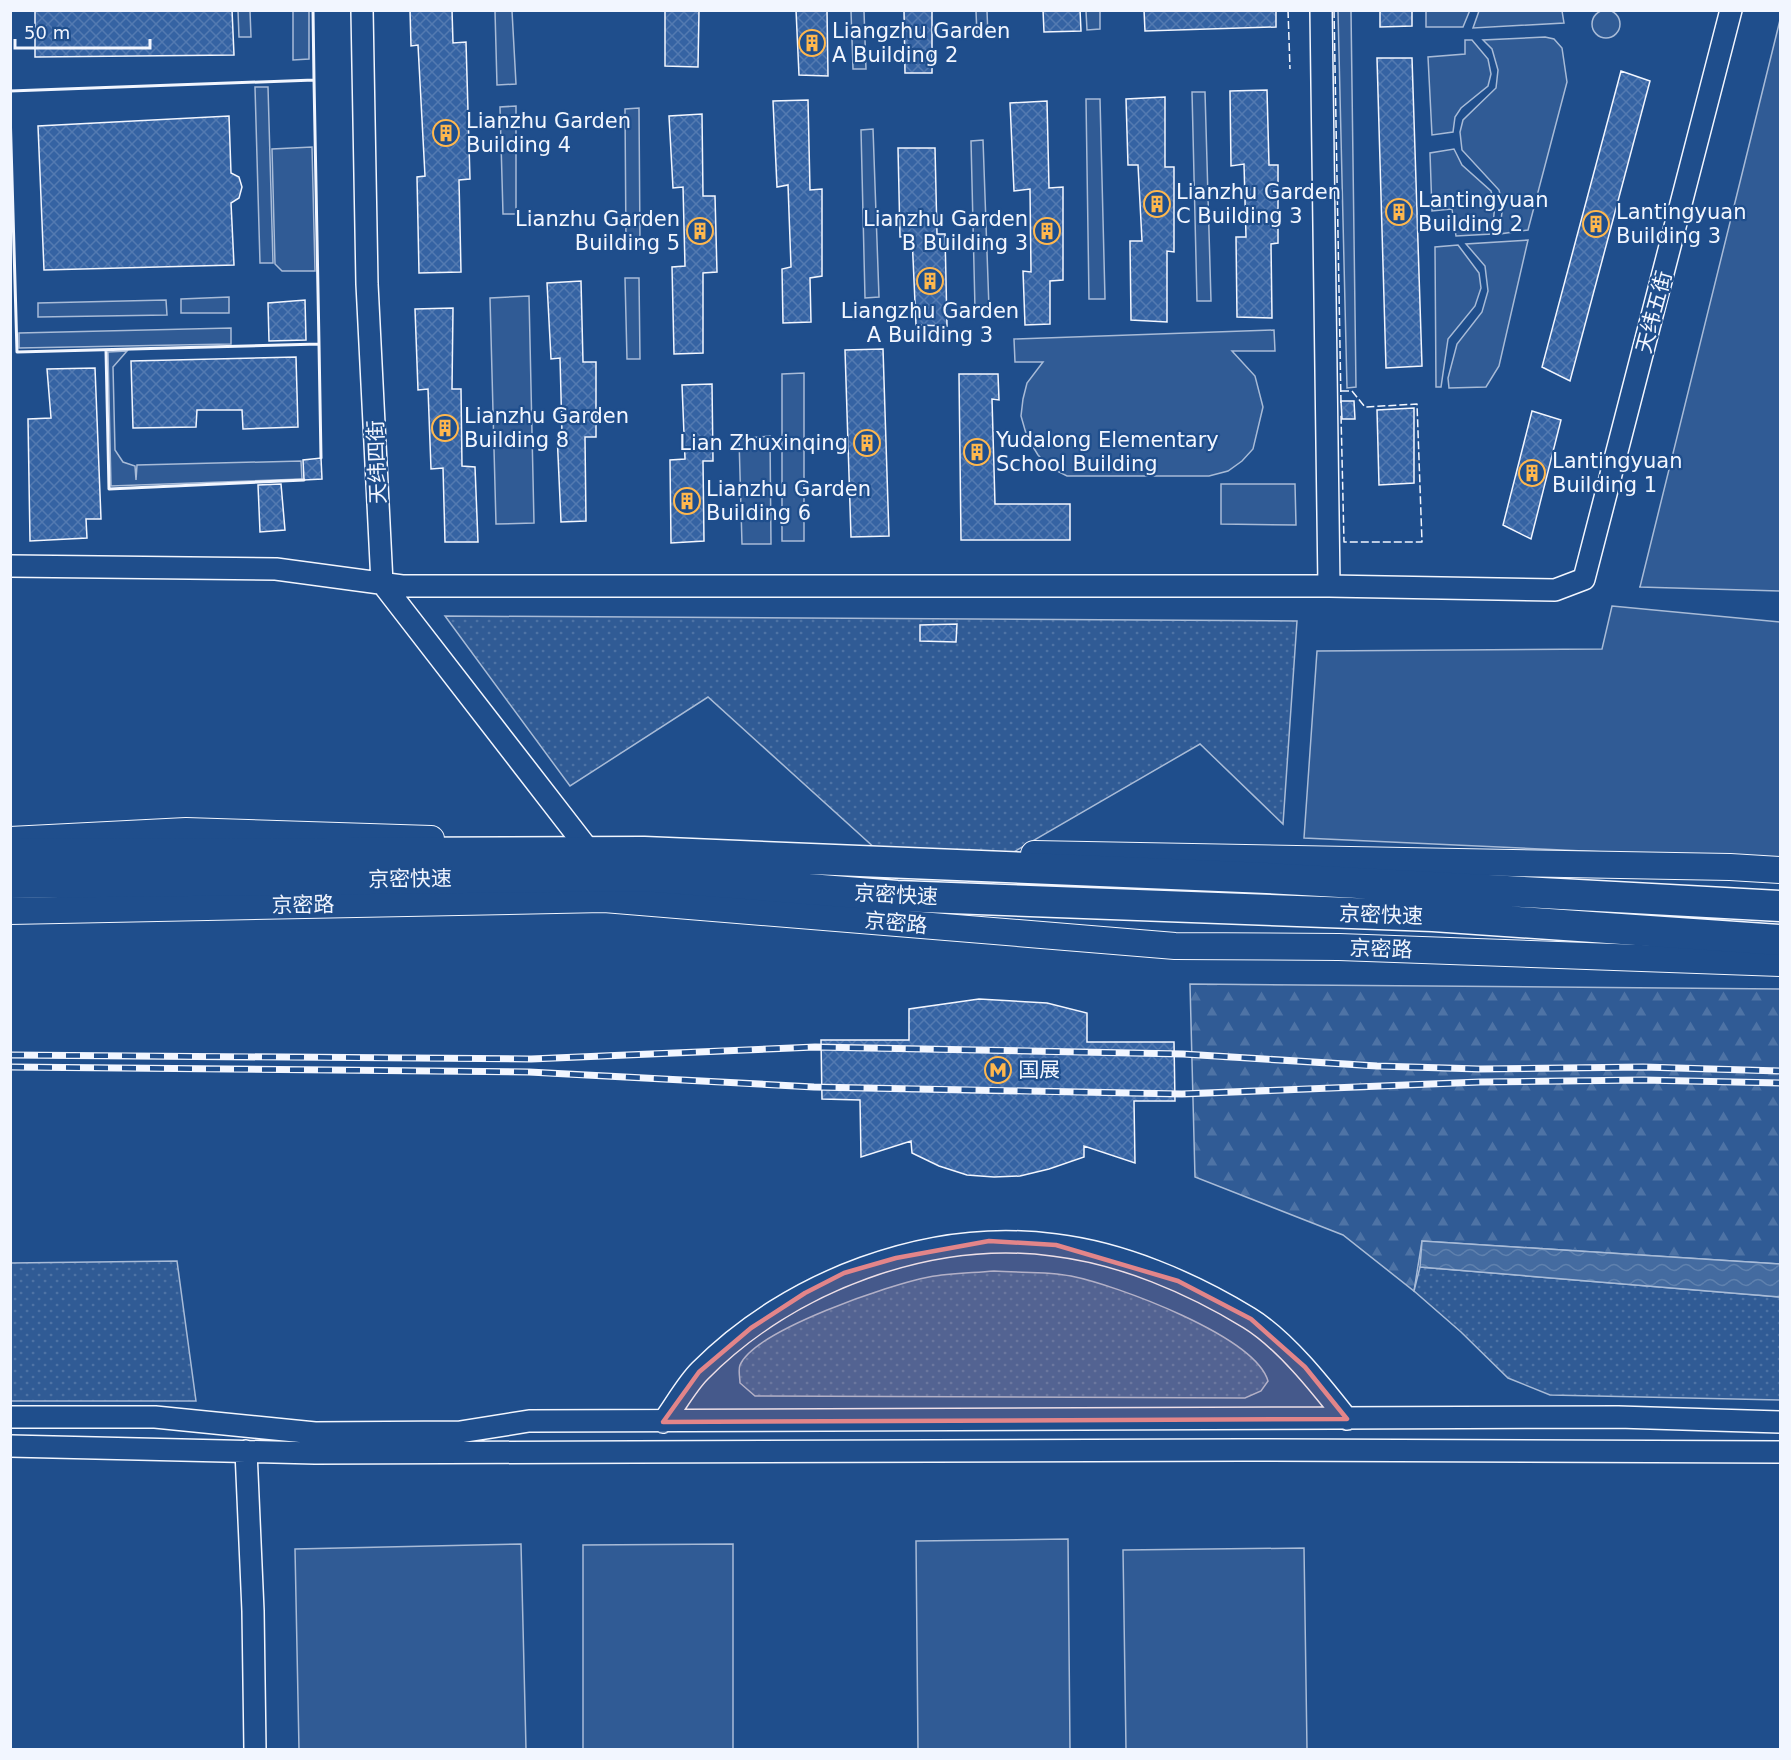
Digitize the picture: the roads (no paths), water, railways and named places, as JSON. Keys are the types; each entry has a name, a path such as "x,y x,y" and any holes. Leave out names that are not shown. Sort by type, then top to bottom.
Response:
{"highway":[{"path":"10,841 66,853"},
{"name":"京密快速","path":"10,854 644,852 1267,878 1780,906"},
{"name":"京密快速","path":"10,883 644,876 897,896 1433,916 1780,940"}],"main road":[{"path":"10,841 186,831 584,844 1730,867 1780,870"},
{"name":"京密路","path":"10,911 604,899 1175,946 1339,947 1780,963"}],"street":[{"name":"天纬四街","path":"362,10 367,284 382,583"},
{"path":"10,566 276,569 402,586 1329,586 1321,10"},
{"name":"天纬五街","path":"1329,586 1555,590 1584,579 1731,10"},
{"path":"382,583 584,844"},
{"path":"663,1422 699,1372 751,1328 805,1293 844,1273 896,1258 989,1241 1056,1245 1113,1258 1178,1281 1251,1319 1305,1367 1347,1419"},
{"path":"10,1417 155,1417 315,1433 460,1432 529,1421 1618,1417 1780,1422"},
{"path":"10,1446 246,1451 1780,1452"},
{"path":"246,1451 254,1611 255,1749"}],"water":[{"path":"1422,1241 1780,1264 1780,1297 1420,1267"}],"railway":[{"path":"10,1055 531,1059 815,1047 1183,1054 1377,1066 1479,1069 1643,1067 1780,1071"},
{"path":"10,1067 529,1072 814,1087 1182,1094 1480,1082 1643,1080 1780,1083"}],"place":[{"name":"Liangzhu Garden A Building 2","path":"812,43"},
{"name":"Lianzhu Garden Building 4","path":"446,133"},
{"name":"Lianzhu Garden C Building 3","path":"1157,204"},
{"name":"Lantingyuan Building 2","path":"1399,212"},
{"name":"Lantingyuan Building 3","path":"1596,224"},
{"name":"Lianzhu Garden Building 5","path":"700,231"},
{"name":"Lianzhu Garden B Building 3","path":"1047,231"},
{"name":"Liangzhu Garden A Building 3","path":"930,281"},
{"name":"Lianzhu Garden Building 8","path":"445,428"},
{"name":"Lian Zhuxinqing","path":"867,443"},
{"name":"Yudalong Elementary School Building","path":"977,452"},
{"name":"Lantingyuan Building 1","path":"1532,473"},
{"name":"Lianzhu Garden Building 6","path":"687,501"},
{"name":"国展","path":"998,1070"}]}
